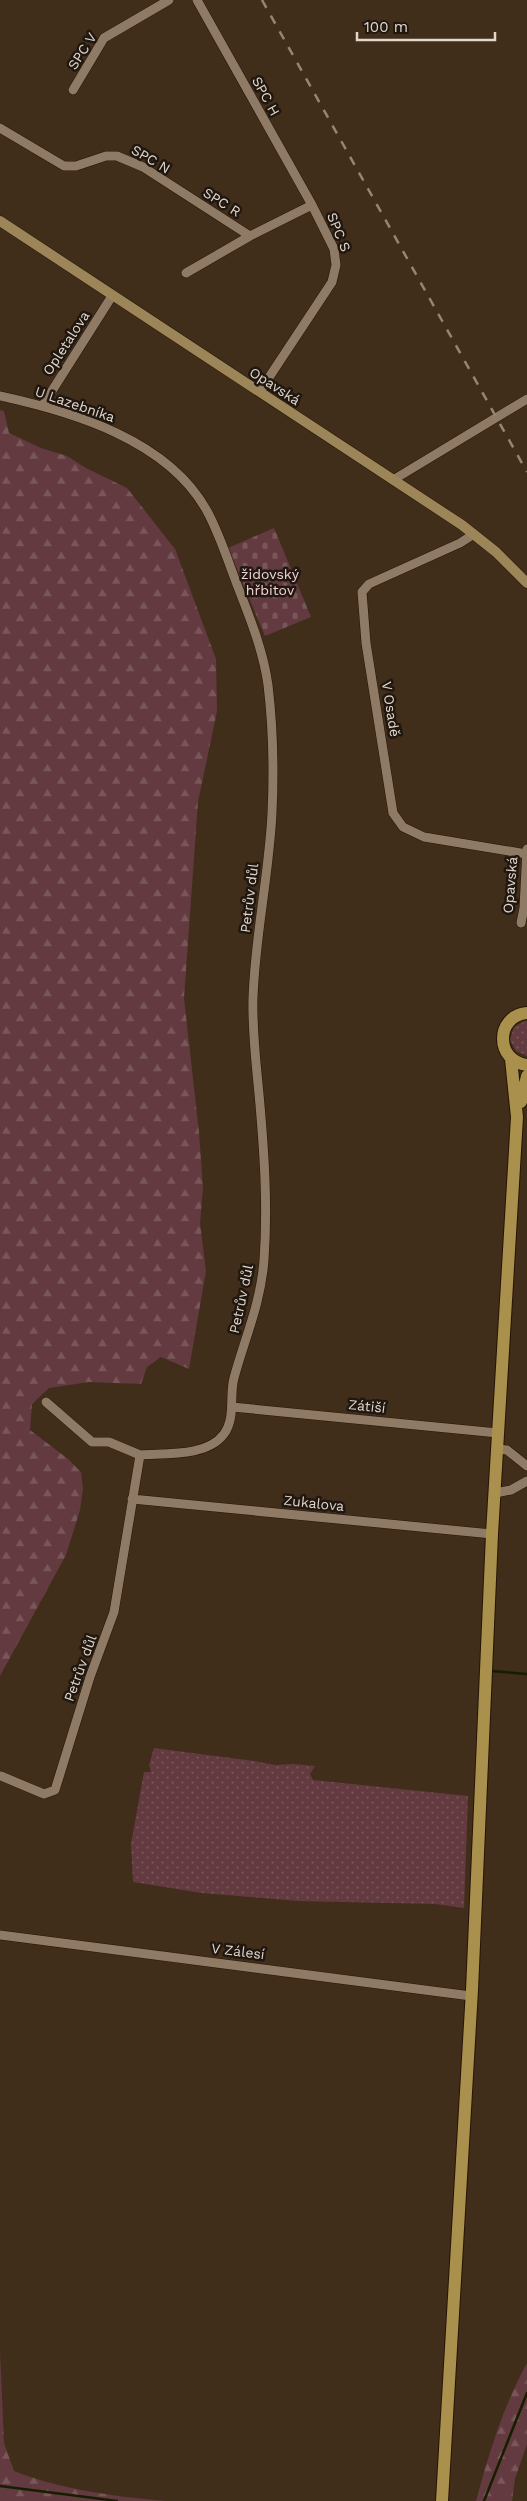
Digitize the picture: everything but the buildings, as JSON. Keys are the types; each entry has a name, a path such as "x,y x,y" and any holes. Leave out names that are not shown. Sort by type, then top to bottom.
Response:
{"main road":[{"name":"Opavská","path":"0,221 474,534 496,552 527,583"},
{"path":"442,2501 472,1996 492,1534 517,1117 511,1058 503,1047 503,1033 509,1021 523,1013 527,1001"},
{"path":"511,1058 527,1064"},
{"path":"517,1117 527,1076"}],"street":[{"name":"SPC V","path":"73,90 104,38 168,0"},
{"name":"SPC H","path":"196,0 312,205"},
{"name":"SPC N","path":"0,128 64,166 76,166 106,156 118,156 143,167 178,191"},
{"name":"SPC R","path":"178,191 250,236"},
{"name":"SPC S","path":"186,273 250,236 312,205 334,249 336,265 332,282 260,392"},
{"name":"Opletalova","path":"42,405 112,296"},
{"name":"U Lazebníka","path":"0,396 42,405 104,426 149,452 177,473 206,508 260,645"},
{"path":"393,480 527,399"},
{"name":"V Osadě","path":"474,534 460,543 369,584 362,592 366,643 393,813 403,827 424,836 527,854"},
{"name":"Petrův důl","path":"1,1776 44,1794 55,1790 90,1677 114,1612 140,1455 203,1448 216,1442 225,1433 230,1421 232,1386 259,1298 264,1261 264,1151 253,1000 272,814 272,745 268,685 260,645"},
{"name":"Opavská","path":"521,922 524,908 527,849"},
{"path":"46,1402 92,1442 109,1442 140,1455"},
{"name":"Zátiší","path":"232,1407 498,1433"},
{"path":"497,1449 507,1450 527,1466"},
{"path":"495,1492 511,1490 527,1481"},
{"name":"Zukalova","path":"132,1499 492,1534"},
{"name":"V Zálesí","path":"0,1935 472,1996"}],"green space":[{"path":"0,410 4,411 9,433 41,448 67,456 86,468 127,488 175,549 216,659 217,711 198,802 184,998 199,1132 203,1188 200,1223 206,1271 189,1369 161,1357 147,1367 141,1384 89,1382 49,1388 32,1404 30,1430 68,1459 81,1472 83,1489 80,1510 66,1555 0,1676"},
{"name":"židovský hřbitov","path":"274,528 311,617 265,636 228,548"},
{"path":"527,1021 527,1056 516,1051 510,1040 514,1027"},
{"path":"154,1748 275,1765 315,1766 310,1774 313,1780 468,1796 464,1908 435,1904 298,1901 202,1893 133,1882 131,1844 144,1772 151,1772 149,1765"},
{"path":"0,2351 4,2443 14,2471 69,2488 165,2501 0,2501"},
{"path":"527,2363 527,2444 515,2479 512,2501 476,2501 497,2430"}],"waterway":[{"path":"491,1671 527,1674"},
{"path":"484,2501 527,2393"},
{"path":"0,2486 117,2501"}],"railway":[{"path":"262,0 527,472"}]}
